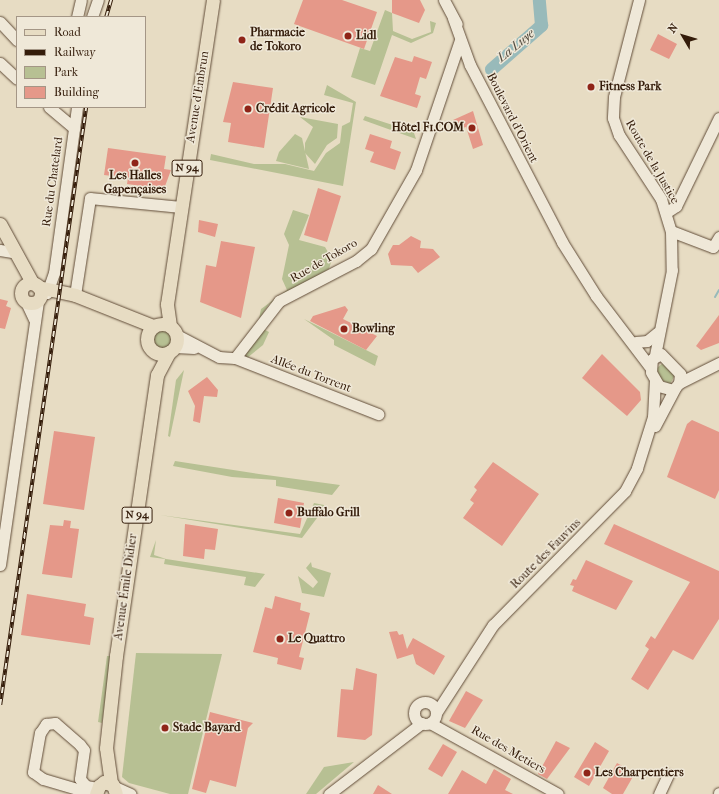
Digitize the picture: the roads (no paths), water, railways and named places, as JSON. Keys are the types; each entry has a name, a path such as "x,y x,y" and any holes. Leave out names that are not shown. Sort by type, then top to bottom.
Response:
{"main road":[{"name":"Avenue d'Embrun","path":"173,340 167,304 213,0"},
{"name":"Avenue d'Embrun","path":"208,34 218,0"},
{"path":"0,224 39,291"},
{"path":"8,238 6,251 39,291 75,295 136,319 173,340"},
{"name":"Avenue d'Embrun","path":"152,328 167,304"},
{"name":"Avenue Émile Didier","path":"152,328 151,350 157,375"},
{"path":"151,350 173,340"},
{"name":"Avenue Émile Didier","path":"104,789 106,748 116,656 157,375 173,340"}],"street":[{"path":"77,16 82,0"},
{"path":"92,16 98,0"},
{"name":"Boulevard d'Orient","path":"444,0 469,57 484,77 531,168 545,206"},
{"name":"Route de la Justice","path":"639,0 614,97 613,118 619,135 667,212 671,231 672,270 657,333 658,356"},
{"name":"Boulevard d'Orient","path":"452,18 460,40 582,275 650,367 655,381"},
{"path":"0,22 16,39"},
{"name":"Rue de Tokoro","path":"235,358 279,301 356,261 371,249 416,170 453,65 460,40"},
{"path":"453,65 469,57"},
{"path":"0,63 16,78"},
{"path":"50,108 74,128"},
{"name":"Rue du Chatelard","path":"39,291 55,261 77,108"},
{"path":"667,212 676,206 719,118"},
{"path":"75,295 90,198 181,207"},
{"path":"671,231 713,247 719,237"},
{"path":"0,565 39,291"},
{"name":"Route de la Justice","path":"658,356 662,316"},
{"path":"636,342 647,341 657,333"},
{"name":"Boulevard d'Orient","path":"627,335 678,369"},
{"path":"173,340 199,348 219,357 235,358"},
{"path":"650,367 658,356"},
{"path":"677,385 678,369 691,368 719,356"},
{"name":"Allée du Torrent","path":"235,358 378,414"},
{"path":"655,381 662,389 677,385 719,363"},
{"name":"Route des Fauvins","path":"329,794 396,742 431,719 493,625 619,498 634,476 646,444 653,417 655,381"},
{"name":"Route des Fauvins","path":"646,444 677,385"},
{"name":"Route des Fauvins","path":"396,742 414,714 417,706 427,702 458,678"},
{"path":"414,714 431,719 427,702"},
{"name":"Rue des Metiers","path":"431,719 445,730 553,793"},
{"path":"104,789 43,779 33,772 40,733 46,724 55,723 84,750 80,779 86,786 104,789 131,794"},
{"path":"660,794 668,775"}],"waterway":[{"name":"La Luye","path":"491,69 541,25 539,0"},
{"path":"715,297 719,290"}],"railway":[{"path":"106,16 111,0"},
{"path":"0,705 86,108"}],"place":[{"name":"Lidl","path":"348,36"},
{"name":"Pharmacie de Tokoro","path":"242,40"},
{"name":"Fitness Park","path":"591,87"},
{"name":"Crédit Agricole","path":"248,109"},
{"name":"Hôtel F1.COM","path":"472,128"},
{"name":"Les Halles Gapençaises","path":"135,163"},
{"name":"Bowling","path":"344,329"},
{"name":"Buffalo Grill","path":"289,513"},
{"name":"Le Quattro","path":"280,639"},
{"name":"Stade Bayard","path":"165,728"},
{"name":"Les Charpentiers","path":"587,773"}]}
